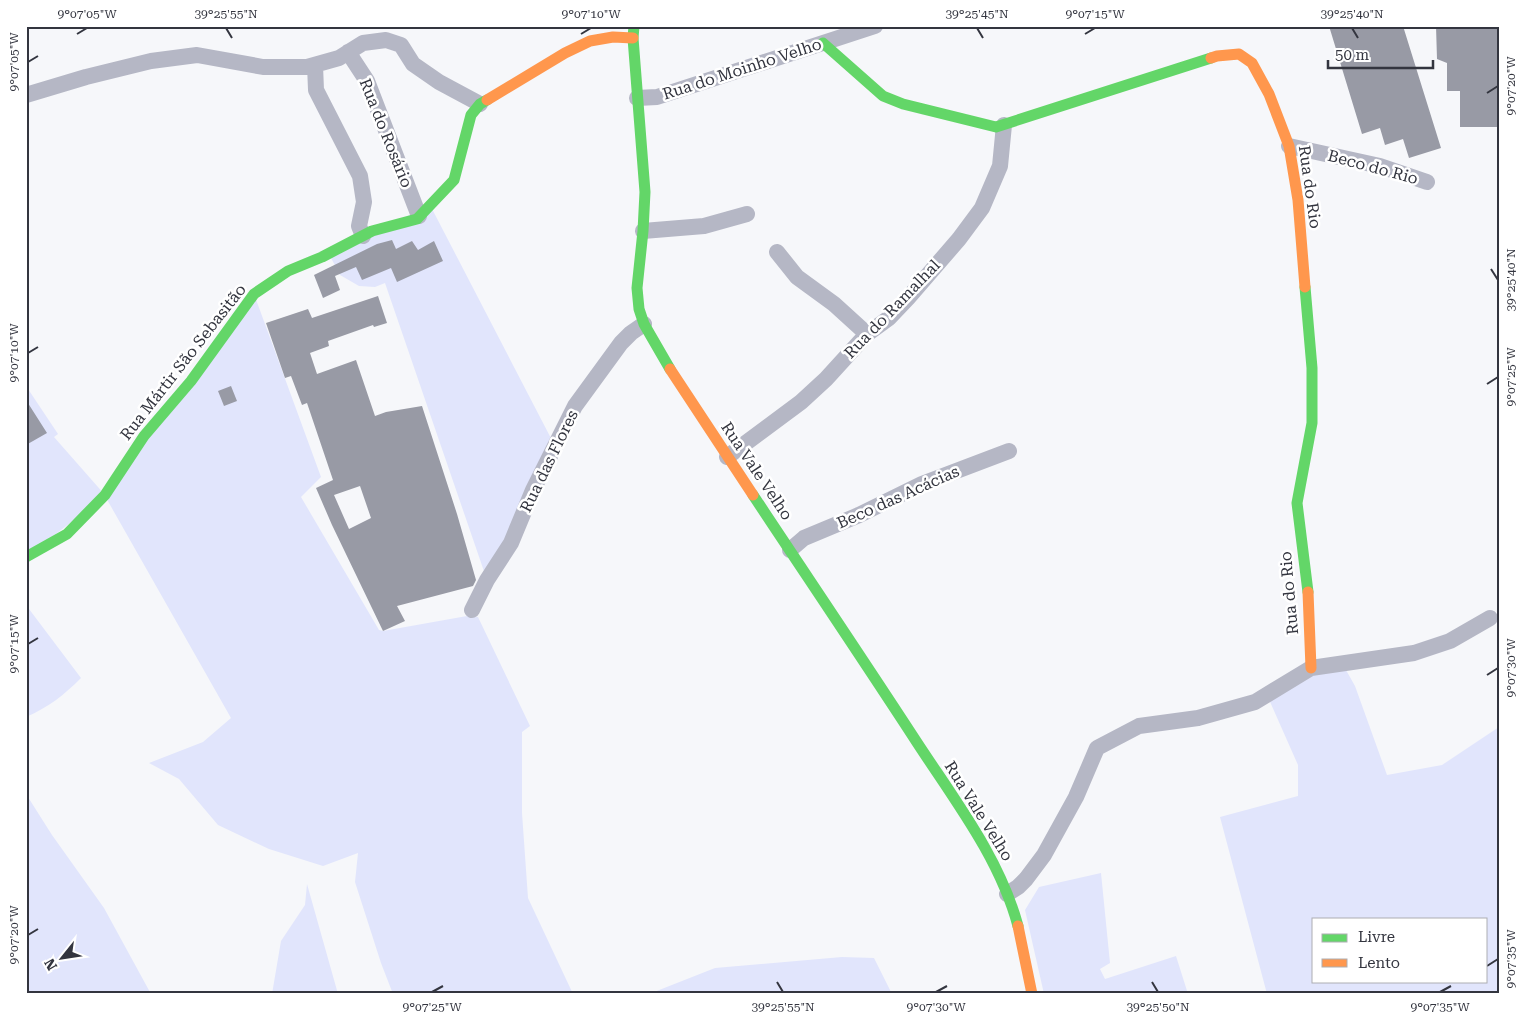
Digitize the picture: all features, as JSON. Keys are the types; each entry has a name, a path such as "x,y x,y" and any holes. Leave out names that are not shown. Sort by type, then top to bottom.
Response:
{"street":[{"name":"Rua do Moinho Velho","path":"637,98 657,97 874,26"},
{"name":"Rua Vale Velho","path":"634,32 637,98 645,192 637,288 639,309 644,324 658,350 727,457 976,833 1008,894 1032,994"},
{"path":"26,95 86,77 151,61 197,55 263,67 307,67 339,58 363,43 386,40 401,44 413,64 439,82 480,104 565,53 590,41 634,32"},
{"name":"Rua do Rio","path":"823,43 884,96 896,102 996,127 1217,56 1239,54 1252,63 1269,94 1289,146 1298,200 1312,368 1312,423 1297,503 1308,589 1311,668"},
{"name":"Rua do Rosário","path":"348,52 367,81 419,216"},
{"path":"315,65 316,90 360,176 364,202 358,226 363,236"},
{"name":"Rua Mártir São Sebasitão","path":"26,557 67,534 105,495 144,436 191,381 254,294 288,271 322,257 372,231 417,219 454,180 471,115 480,104"},
{"name":"Rua do Ramalhal","path":"727,457 801,402 826,379 867,334 889,318 954,245 982,208 1000,166 1004,125"},
{"name":"Beco do Rio","path":"1289,146 1380,166 1427,182"},
{"path":"643,231 704,226 746,214"},
{"path":"777,252 797,277 834,304 867,334"},
{"name":"Rua das Flores","path":"472,610 487,580 511,543 533,490 575,406 621,343 630,333 644,324"},
{"name":"Beco das Acácias","path":"790,550 804,538 859,515 922,484 1009,451"},
{"path":"1008,894 1018,887 1044,855 1076,797 1097,748 1139,726 1198,718 1255,702 1311,668 1414,653 1450,641 1490,618"},
{"path":"1001,878 1014,873 1031,872"}],"shaded area":[{"path":"430,205 555,446 487,580 385,283 375,287 359,286 340,275 329,254"},
{"path":"254,294 321,477 301,497 379,630 383,631 467,616 478,617 530,726 522,732 522,813 528,898 573,994 393,994 355,882 358,853 323,866 269,849 218,825 179,779 149,763 203,742 231,718 105,496 26,557 26,386 58,434 54,437 105,495"},
{"path":"26,605 81,678 56,700 26,717"},
{"path":"1342,663 1355,686 1387,775 1442,765 1499,727 1499,994 1267,994 1220,817 1298,796 1298,765 1267,695"},
{"path":"26,794 52,835 104,908 151,994 26,994"},
{"path":"1101,873 1110,963 1100,969 1105,979 1176,956 1188,994 1044,994 1025,910 1039,887"},
{"path":"307,884 338,994 272,994 281,941 305,905"},
{"path":"842,957 874,958 892,994 649,994 715,968"}],"building":[{"path":"1329,26 1403,26 1441,148 1409,158 1403,139 1385,145 1380,128 1362,134"},
{"path":"1436,26 1499,26 1499,127 1460,127 1460,91 1447,91 1447,63 1437,59"},
{"path":"392,240 396,249 412,241 418,250 434,241 443,261 397,282 391,268 362,280 356,267 335,276 340,290 323,298 314,275 377,244"},
{"path":"378,296 387,323 374,327 373,325 328,341 329,346 310,353 317,374 356,360 375,416 386,412 422,406 476,580 473,586 397,606 405,621 383,631 316,488 333,480 307,403 302,405 291,376 285,378 266,323 308,309 312,318","holes":["360,486 371,518 349,529 334,495"]},
{"path":"231,386 237,401 224,406 218,391"},
{"path":"26,400 47,433 26,445"}],"traffic: fast":[{"path":"634,26 633,38 645,192 637,288 639,309 644,324 670,369"},
{"path":"823,43 883,96 903,104 996,127 1211,58"},
{"path":"26,557 67,534 105,495 144,436 191,381 254,294 288,271 322,257 372,231 417,219 454,180 471,115 480,104 487,100"},
{"path":"1305,287 1312,368 1312,423 1297,503 1308,592"},
{"path":"753,495 975,832 1000,877 1018,926"}],"traffic: slow":[{"path":"487,100 565,53 590,41 613,37 633,38"},
{"path":"1211,58 1239,54 1252,63 1269,94 1289,146 1298,200 1305,287"},
{"path":"670,369 753,495"},
{"path":"1308,592 1311,668"},
{"path":"1018,926 1032,994"}]}
